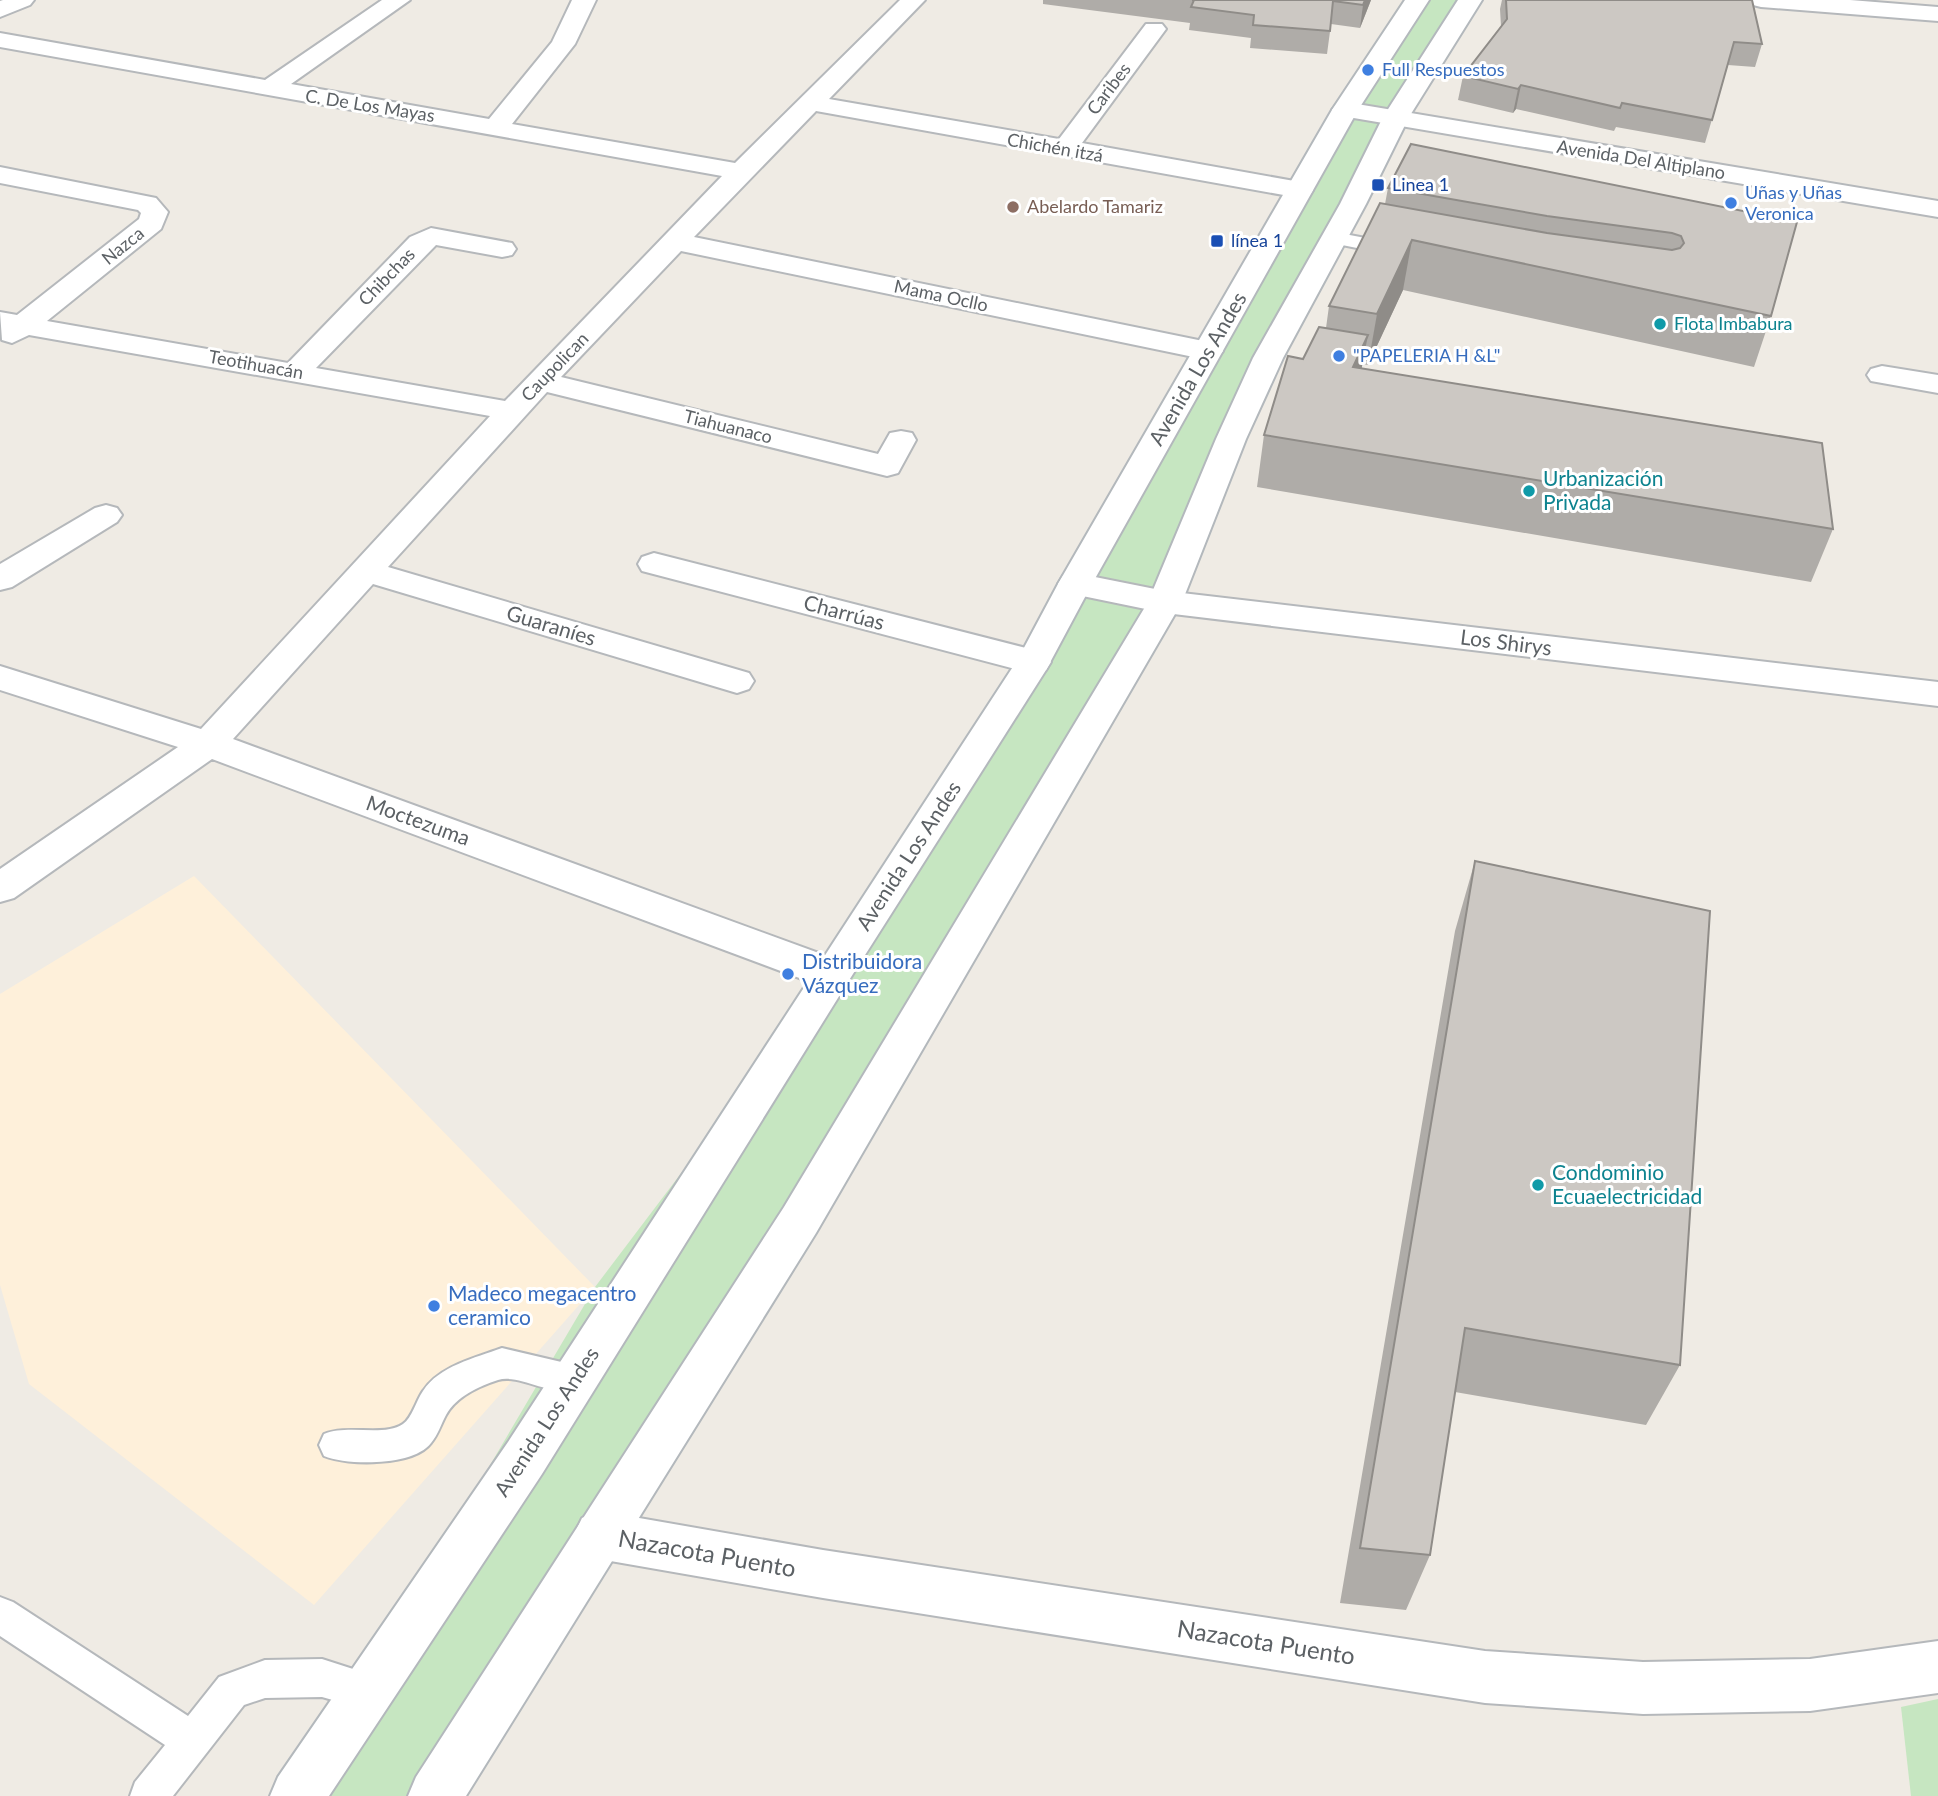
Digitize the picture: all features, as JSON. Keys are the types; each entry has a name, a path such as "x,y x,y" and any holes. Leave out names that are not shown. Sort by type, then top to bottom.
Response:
{"street":[{"path":"0,3 6,0"},
{"path":"0,10 22,0"},
{"path":"268,89 398,0"},
{"path":"496,127 563,44 584,0"},
{"name":"Caupolican","path":"0,888 208,744 512,411 741,172 912,0"},
{"name":"Avenida Los Andes","path":"297,1796 575,1379 1034,662 1075,584 1345,110 1417,0"},
{"path":"435,1796 800,1220 1165,603 1231,439 1280,360 1334,238 1396,117 1470,0"},
{"path":"1761,0 1938,13"},
{"name":"Caribes","path":"1064,150 1154,29"},
{"name":"C. De Los Mayas","path":"0,40 741,172"},
{"name":"Chichén itzá","path":"811,103 1300,190"},
{"name":"Avenida Del Altiplano","path":"1345,110 1938,209"},
{"name":"Nazca","path":"0,175 147,204 155,212 151,223 12,323"},
{"name":"Chibchas","path":"295,372 420,243 431,236 502,249"},
{"name":"Mama Ocllo","path":"674,241 1208,351"},
{"path":"0,342 12,323"},
{"name":"Teotihuacán","path":"12,323 512,411"},
{"path":"1882,375 1938,384"},
{"name":"Tiahuanaco","path":"541,381 887,466 901,440"},
{"path":"0,579 106,515"},
{"name":"Charrúas","path":"654,564 1034,662"},
{"name":"Guaraníes","path":"366,571 737,681"},
{"name":"Los Shirys","path":"1075,584 1165,603 1938,694"},
{"name":"Moctezuma","path":"0,677 208,744 832,974"},
{"name":"Nazacota Puento","path":"599,1535 822,1574 1485,1677 1657,1688 1810,1685 1938,1667"}],"lane":[{"path":"1334,238 1418,254"},
{"path":"336,1445 395,1445 418,1434 436,1400 460,1379 502,1363 575,1379"},
{"path":"0,1615 191,1740"},
{"path":"149,1796 232,1690 265,1679 322,1678 368,1690"}],"shaded area":[{"path":"194,876 595,1287 314,1605 29,1384 0,1285 0,994"}],"green space":[{"path":"1417,0 1470,0 1396,117 1165,602 435,1796 295,1796 595,1287 832,974"},
{"path":"1938,1699 1938,1796 1911,1796 1901,1707"}],"building":[{"path":"1194,0 1365,0 1363,5 1333,1 1330,31 1253,25 1254,15 1191,7"},
{"path":"1506,0 1752,0 1762,44 1734,42 1712,120 1622,103 1620,108 1521,85 1518,89 1463,76 1507,19"},
{"path":"1411,144 1797,222 1771,316 1412,240 1377,314 1329,306 1380,203 1547,233 1672,250 1680,248 1684,243 1681,236 1672,233 1547,216 1388,188"},
{"path":"1319,327 1368,335 1353,367 1822,443 1833,529 1264,435 1288,356 1303,359"},
{"name":"Condominio Ecuaelectricidad","path":"1475,861 1710,911 1680,1365 1465,1328 1430,1555 1360,1548"}],"place":[{"name":"Full Respuestos","path":"1368,70"},
{"name":"Linea 1","path":"1378,185"},
{"name":"Uñas y Uñas Veronica","path":"1731,203"},
{"name":"Abelardo Tamariz","path":"1013,207"},
{"name":"línea 1","path":"1217,241"},
{"name":"Flota Imbabura","path":"1660,324"},
{"name":"\"PAPELERIA H &L\"","path":"1339,356"},
{"name":"Urbanización Privada","path":"1529,491"},
{"name":"Distribuidora Vázquez","path":"788,974"},
{"name":"Condominio Ecuaelectricidad","path":"1538,1185"},
{"name":"Madeco megacentro ceramico","path":"434,1306"}]}
